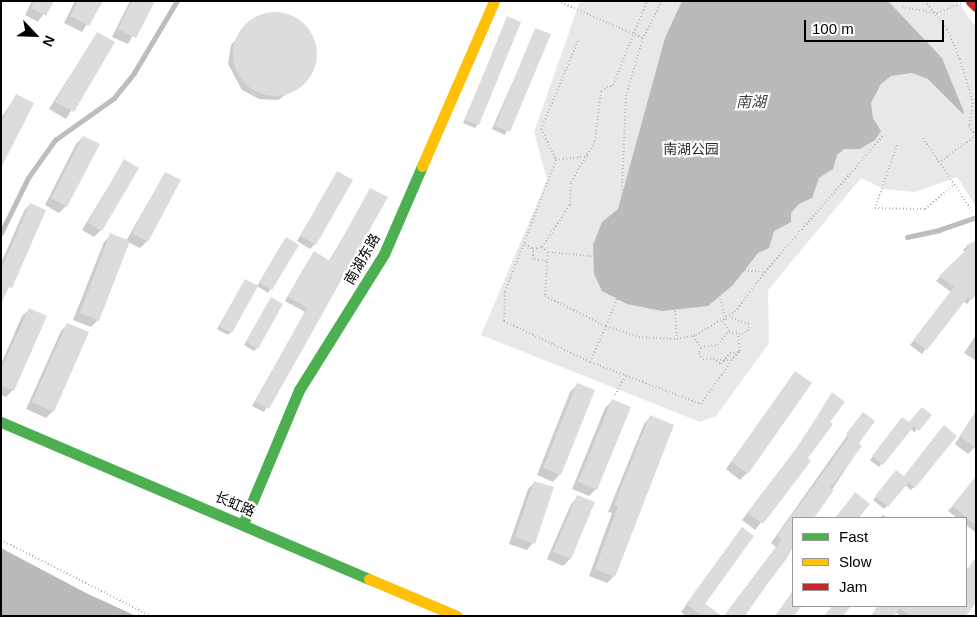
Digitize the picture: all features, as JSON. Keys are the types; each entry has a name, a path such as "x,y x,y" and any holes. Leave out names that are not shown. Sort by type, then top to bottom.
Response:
{"street":[{"name":"南湖东路","path":"243,524 299,390 384,254 494,1"},
{"path":"970,1 976,6"},
{"name":"长虹路","path":"1,422 456,616"}],"lane":[{"path":"1,233 28,178 55,140 114,98 134,73 177,1"},
{"path":"907,237 939,230 976,217"}],"path":[{"path":"558,1 643,38"},
{"path":"524,243 533,249 542,247 563,220 570,205 571,182 588,156 595,141 601,91 613,85 647,1"},
{"path":"590,362 633,260 624,226 622,186 626,95 643,38 662,1"},
{"path":"926,1 936,13 956,46 973,103 969,126 975,137 941,160"},
{"path":"902,7 936,13 970,1"},
{"path":"578,41 541,129 556,160 505,292 504,321 590,362 626,374 701,404 732,360 740,352"},
{"path":"548,252 545,296 606,326 639,337 677,339 693,336 729,317 765,272 884,136"},
{"path":"923,138 941,160 954,185 976,217"},
{"path":"897,144 875,208 925,209 954,185"},
{"path":"556,160 588,156"},
{"path":"542,247 548,252 579,256 710,265 765,272"},
{"path":"533,249 533,259 546,261"},
{"path":"672,262 677,339"},
{"path":"710,265 728,331"},
{"path":"728,331 738,334 748,331 749,324 729,317"},
{"path":"701,348 718,345 728,331"},
{"path":"738,334 740,352"},
{"path":"693,336 701,348"},
{"path":"701,348 699,354 703,359 732,360"},
{"path":"713,358 719,364 727,359 730,353 740,352"},
{"path":"615,395 626,374"},
{"path":"1,540 151,616"}],"green space":[{"name":"南湖公园","path":"580,1 957,1 976,27 976,206 957,177 915,192 884,189 861,178 768,290 769,343 716,416 700,422 481,335 547,180 534,132"}],"water":[{"name":"南湖","path":"682,1 888,1 942,58 964,112 963,114 928,79 912,73 891,76 881,84 871,103 873,118 881,131 875,140 860,149 844,149 837,155 833,169 819,178 812,198 799,204 791,213 791,222 774,231 769,248 758,253 733,285 708,306 662,311 627,304 602,291 594,274 593,245 602,222 618,209 665,38"},
{"path":"1,548 86,593 136,616 1,616"}],"building":[{"path":"34,1 54,1 46,16 31,8"},
{"path":"78,1 103,1 89,26 70,16"},
{"path":"132,1 155,1 136,38 118,29"},
{"path":"267,12 283,12 299,19 310,30 317,46 314,70 305,84 299,89 283,96 267,96 251,89 240,78 233,62 233,46 240,30 251,19"},
{"path":"507,16 521,22 479,125 465,120"},
{"path":"535,28 551,34 510,132 495,126"},
{"path":"97,32 115,42 74,112 55,102"},
{"path":"16,94 34,103 1,168 1,123"},
{"path":"83,136 100,144 67,207 51,198"},
{"path":"124,159 139,168 102,231 88,223"},
{"path":"337,171 353,180 316,245 300,236"},
{"path":"165,172 181,180 148,242 132,233"},
{"path":"370,188 388,197 269,409 255,402 307,308 288,297 314,251 330,261"},
{"path":"30,203 46,210 12,288 9,287 1,304 1,270"},
{"path":"110,233 130,241 99,321 80,313"},
{"path":"286,237 299,245 272,290 259,283"},
{"path":"976,241 976,295 972,300 968,297 927,350 913,340 954,287 939,276 968,248 966,245"},
{"path":"245,279 258,286 232,333 219,326"},
{"path":"271,297 283,304 258,349 246,342"},
{"path":"29,308 47,316 14,391 1,385 1,370"},
{"path":"67,323 89,332 54,412 32,402"},
{"path":"795,371 812,383 748,474 732,462"},
{"path":"577,383 595,390 561,475 543,468"},
{"path":"832,392 845,402 830,422 833,424 808,458 811,461 763,524 747,513 802,441"},
{"path":"612,399 631,407 597,490 578,482"},
{"path":"922,407 932,415 919,431 914,426 883,465 872,456 902,417 909,422"},
{"path":"976,411 976,448 961,437"},
{"path":"863,412 875,421 859,443 862,446 830,488 834,490 815,517 792,517 792,548 745,616 724,616 782,539 777,536 849,437 846,434"},
{"path":"650,415 674,425 615,577 595,569 618,506 614,505"},
{"path":"944,425 957,436 915,488 909,482 888,507 875,496 896,470 904,476"},
{"path":"976,476 976,525 952,506"},
{"path":"534,481 554,487 535,544 515,537"},
{"path":"855,492 870,504 860,517 837,517"},
{"path":"577,495 595,502 571,559 553,552"},
{"path":"742,527 754,536 705,604 722,616 702,616 686,604"},
{"path":"976,557 976,602 966,616 910,616 900,608 894,616 871,616 877,607 967,607 967,570"},
{"path":"792,593 792,607 801,607 794,616 775,616"},
{"path":"831,607 850,607 843,616 824,616"}],"traffic: fast":[{"path":"243,524 299,390 384,254 422,166"},
{"path":"1,422 369,579"}],"traffic: slow":[{"path":"422,166 494,1"},
{"path":"369,579 457,616"}],"traffic: jam":[{"path":"971,1 976,6"}]}
